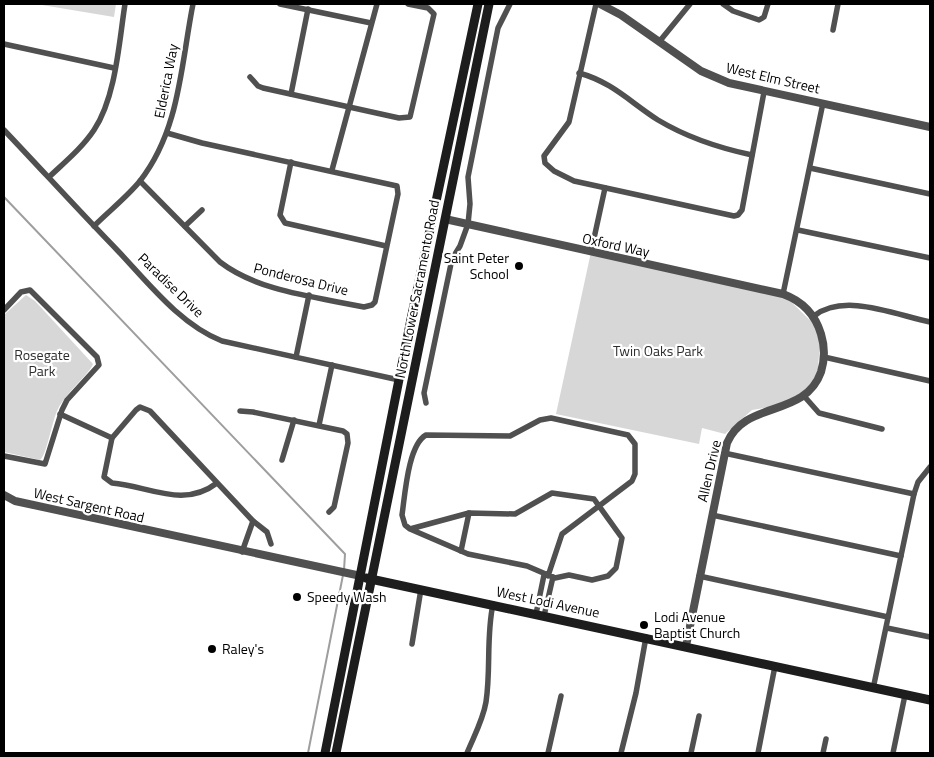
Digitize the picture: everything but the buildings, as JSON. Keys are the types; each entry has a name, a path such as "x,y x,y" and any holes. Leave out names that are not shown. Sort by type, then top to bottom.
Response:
{"main road":[{"name":"North Lower Sacramento Road","path":"324,753 399,380 478,4"},
{"name":"North Lower Sacramento Road","path":"339,739 489,4"},
{"path":"444,163 445,176 439,213 445,219"},
{"path":"399,380 406,386 407,404"},
{"name":"West Lodi Avenue","path":"361,576 930,700"},
{"path":"336,753 339,739 336,730 344,688 339,682"}],"street":[{"path":"49,178 80,148 95,130 106,106 126,4"},
{"name":"Elderica Way","path":"94,226 140,181 167,132 175,104 193,4"},
{"path":"280,4 371,23"},
{"path":"332,170 377,4"},
{"path":"250,77 258,86 399,118 410,117 434,14 432,10 408,4"},
{"path":"426,403 424,393 452,259 460,246 468,224 470,198 468,177 498,28 510,4"},
{"path":"598,4 579,73 569,122 544,156 545,162 568,179 736,215 742,210 764,92"},
{"name":"West Elm Street","path":"598,4 621,15 701,71 730,83 764,92 930,126"},
{"path":"660,42 690,4"},
{"path":"723,4 733,11 756,19 764,17 768,4"},
{"path":"833,30 838,4"},
{"path":"291,94 308,9"},
{"path":"4,44 114,68"},
{"path":"579,73 610,84 646,112 684,134 713,146 752,155"},
{"path":"783,294 798,230 823,103"},
{"name":"Paradise Drive","path":"4,130 143,278 198,329 222,341 399,380"},
{"path":"167,132 202,143 332,170 393,184 398,189 386,246 284,223 280,215 291,162"},
{"path":"810,168 930,194"},
{"name":"Ponderosa Drive","path":"140,181 232,272 260,283 364,307 374,304 386,246"},
{"path":"591,252 605,188"},
{"path":"185,226 202,210"},
{"name":"Oxford Way","path":"445,219 783,294"},
{"path":"798,230 930,258"},
{"path":"4,310 21,292 27,289 33,292 97,358 99,365 67,400 60,414 51,442 49,457 45,464 4,456"},
{"name":"Allen Drive","path":"686,646 724,453 730,437 737,427 748,418 781,408 804,396 820,375 824,357 824,341 814,316 797,300 783,294"},
{"path":"296,357 309,295"},
{"path":"814,316 830,308 854,304 930,322"},
{"path":"824,357 930,381"},
{"path":"319,425 332,364"},
{"path":"804,396 819,413 882,429"},
{"path":"217,483 198,494 186,496 112,483 105,479 104,472 112,438 134,413 144,407 150,412 217,483 252,521 266,532 271,544"},
{"path":"240,411 319,425 347,434 347,448 334,507 329,512"},
{"path":"60,414 112,438"},
{"path":"410,529 469,513 514,514 552,493 588,497 594,499 601,506 622,538 616,568 612,573 600,579 569,575 548,576 527,566 461,551 410,529 405,525 402,515 414,449 421,438 433,434 510,436 540,420 551,418 632,438 635,444 636,462 632,481 601,506 559,538 548,576 540,615"},
{"path":"282,460 294,420"},
{"path":"724,453 914,494"},
{"path":"873,689 914,494 918,482 930,467"},
{"name":"West Sargent Road","path":"4,495 15,501"},
{"name":"West Sargent Road","path":"4,501 15,501 158,534"},
{"path":"461,551 469,513"},
{"path":"712,515 901,556"},
{"path":"242,552 252,521"},
{"name":"West Lodi Avenue","path":"158,534 361,576"},
{"path":"540,615 548,576"},
{"path":"699,576 888,617"},
{"path":"412,644 421,589"},
{"path":"467,753 482,720 486,704 488,627 493,604"},
{"path":"887,628 930,637"},
{"path":"620,753 636,693 646,637"},
{"path":"758,753 775,666"},
{"path":"892,753 905,695"},
{"path":"548,753 560,696"},
{"path":"691,753 699,716"},
{"path":"823,753 826,739"}],"green space":[{"path":"36,4 116,4 114,17"},
{"name":"Twin Oaks Park","path":"591,252 783,294 821,331 817,379 792,403 752,410 725,434 702,428 699,444 556,414"},
{"name":"Rosegate Park","path":"26,295 35,301 93,364 61,403 43,457 40,460 4,452 4,315"}],"waterway":[{"path":"4,197 345,554 344,570"},
{"path":"308,753 343,575"}],"place":[{"name":"Saint Peter School","path":"519,266"},
{"name":"Speedy Wash","path":"297,597"},
{"name":"Lodi Avenue Baptist Church","path":"644,625"},
{"name":"Raley's","path":"212,649"}]}
